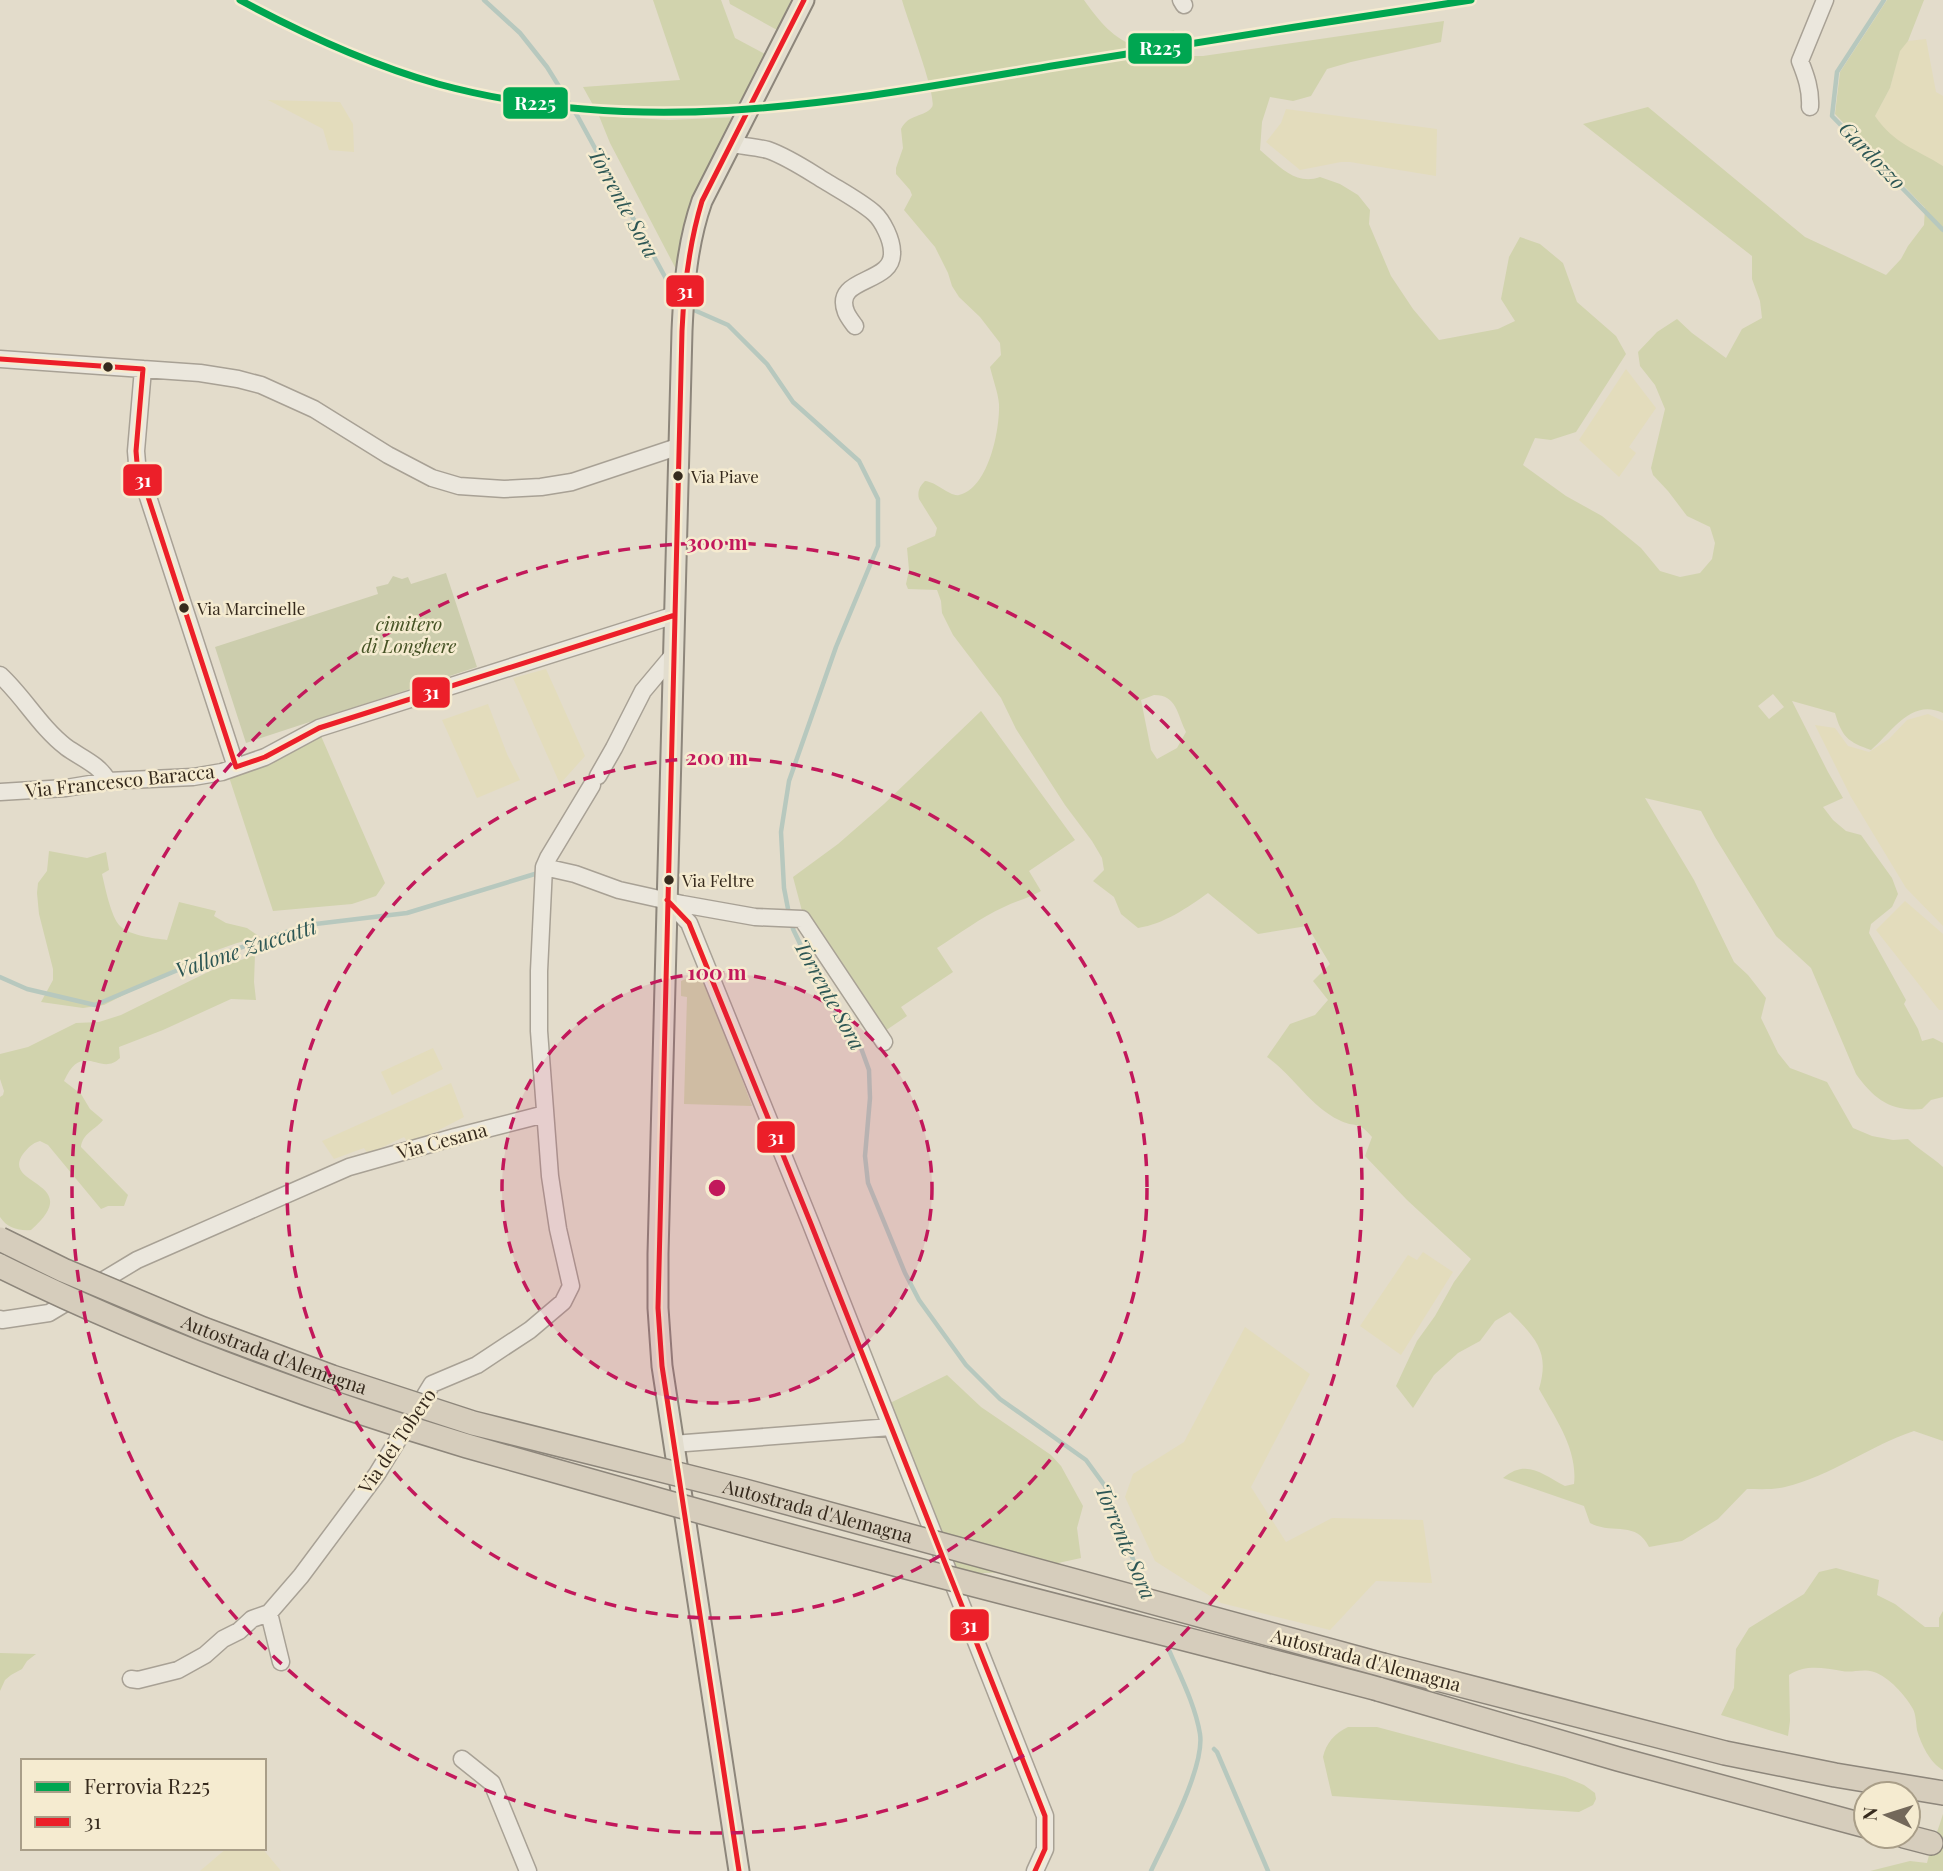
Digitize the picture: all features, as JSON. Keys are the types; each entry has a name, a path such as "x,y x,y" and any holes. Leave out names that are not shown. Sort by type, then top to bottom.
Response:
{"highway":[{"name":"Autostrada d'Alemagna","path":"0,1239 63,1270 203,1329 332,1377 473,1423 754,1494 1383,1665 1725,1753 1943,1793"},
{"name":"Autostrada d'Alemagna","path":"0,1266 51,1292 193,1351 321,1398 465,1445 733,1521 1378,1689 1618,1759 1852,1822"},
{"path":"1922,1841 1931,1843"}],"main road":[{"path":"739,1871 659,1339 658,1254 682,331 684,282 697,213 709,183 804,0"}],"street":[{"path":"1810,107 1807,77 1800,61 1825,0"},
{"path":"731,144 767,150 783,157 839,189 876,215 883,225 892,252 889,267 883,273 850,289 845,298 846,312 855,326"},
{"path":"0,359 200,373 261,385 314,408 420,472 459,485 504,489 572,482 680,446"},
{"path":"144,369 137,463 236,767"},
{"name":"Via Francesco Baracca","path":"0,792 65,788 108,781 193,777 222,772 265,757 319,728 675,615"},
{"path":"545,1114 539,1031 544,867 614,748 643,691 674,654"},
{"path":"0,675 58,741 103,772 108,781"},
{"path":"544,867 575,874 619,890 755,917 798,919 805,922 884,1042"},
{"path":"667,900 689,922 1045,1816 1045,1849 1035,1871"},
{"name":"Via Cesana","path":"0,1319 49,1313 137,1260 349,1167 545,1114"},
{"name":"Via dei Tobero","path":"131,1679 138,1680 178,1670 239,1631 252,1619 269,1613 301,1576 377,1474 432,1384 487,1358 530,1330 563,1302 571,1286 558,1229 545,1114"},
{"path":"673,1444 891,1427"},
{"path":"269,1613 281,1662"},
{"path":"462,1759 492,1783 528,1871"}],"shaded area":[{"path":"1926,39 1936,92 1943,96 1943,166 1903,145 1885,131 1875,116 1890,88 1900,50 1908,41"},
{"path":"268,100 340,102 353,124 354,152 329,150 323,129"},
{"path":"1286,109 1437,129 1436,176 1350,162 1300,170 1266,142 1281,123"},
{"path":"1626,369 1656,408 1629,447 1636,453 1619,477 1579,440"},
{"path":"546,669 585,756 560,784 513,678"},
{"path":"488,704 520,780 477,798 442,720"},
{"path":"1928,714 1943,721 1943,926 1906,888 1851,797 1815,725 1835,728 1848,746 1869,752 1889,739 1907,720"},
{"path":"1905,901 1943,934 1943,1010 1939,1010 1876,930"},
{"path":"433,1048 443,1069 392,1095 381,1072"},
{"path":"451,1083 464,1117 410,1145 404,1137 368,1154 364,1148 334,1159 322,1141"},
{"path":"1423,1252 1453,1272 1401,1355 1360,1326 1408,1255 1417,1260"},
{"path":"1245,1327 1310,1374 1251,1487 1286,1542 1332,1518 1423,1520 1432,1583 1376,1581 1330,1630 1221,1603 1155,1561 1125,1497 1133,1474 1184,1442"},
{"path":"225,1850 264,1850 281,1871 200,1871"}],"green space":[{"path":"653,0 721,0 735,38 765,54 754,73 745,105 663,109 593,105 583,87 680,80"},
{"path":"729,0 791,0 777,30 730,4"},
{"path":"902,0 1084,0 1114,34 1138,47 1148,42 1157,32 1174,30 1180,55 1183,56 1203,56 1444,21 1441,42 1327,69 1311,96 1293,101 1270,97 1262,122 1260,150 1287,173 1303,179 1320,177 1340,184 1358,195 1370,210 1369,224 1391,276 1413,309 1439,340 1498,329 1515,321 1501,299 1509,257 1520,237 1540,244 1563,263 1577,302 1616,336 1626,354 1576,432 1551,440 1535,438 1523,465 1566,496 1602,516 1641,548 1660,571 1680,577 1700,573 1712,559 1715,543 1710,527 1687,516 1653,475 1651,468 1665,409 1655,385 1640,366 1638,352 1657,332 1677,319 1726,358 1742,329 1762,318 1760,301 1752,279 1752,256 1583,124 1648,107 1805,237 1886,275 1901,259 1924,225 1925,208 1835,114 1840,72 1887,0 1924,0 1908,41 1900,51 1890,88 1875,116 1898,140 1943,166 1943,713 1921,710 1912,713 1871,750 1847,738 1835,713 1792,701 1843,798 1823,807 1846,831 1861,835 1892,878 1898,894 1892,907 1871,924 1869,933 1906,1000 1904,1004 1922,1041 1933,1038 1943,1043 1943,1097 1931,1100 1922,1109 1911,1109 1892,1106 1870,1090 1856,1074 1811,968 1776,936 1701,811 1645,798 1694,880 1734,962 1766,998 1761,1018 1778,1053 1790,1068 1827,1082 1853,1128 1872,1136 1893,1140 1908,1139 1943,1167 1943,1441 1914,1431 1802,1482 1776,1489 1747,1489 1718,1519 1682,1541 1649,1547 1644,1539 1631,1531 1590,1523 1584,1506 1503,1478 1520,1469 1527,1469 1542,1473 1565,1486 1574,1484 1569,1446 1539,1389 1542,1355 1534,1338 1510,1312 1495,1321 1480,1341 1458,1353 1434,1375 1413,1408 1396,1386 1417,1341 1471,1259 1407,1200 1365,1156 1372,1137 1367,1131 1345,1123 1319,1107 1267,1057 1290,1024 1315,1015 1328,1000 1313,981 1330,964 1307,926 1258,934 1208,893 1175,915 1148,926 1138,928 1121,914 1114,897 1093,881 1104,870 1102,858 1016,729 1001,698 953,635 942,613 937,590 908,589 906,584 909,570 907,548 935,536 937,528 919,499 922,485 925,481 930,482 959,495 978,481 991,456 999,415 990,367 1001,355 1000,343 980,317 959,297 935,247 904,210 912,195 896,174 903,148 901,129 908,120 929,110 933,100","holes":["1773,694 1784,707 1769,719 1758,706","1154,695 1172,702 1186,732 1177,748 1157,759 1151,750 1141,700"]},
{"path":"599,116 669,120 739,117 679,272 610,143"},
{"name":"cimitero di Longhere","path":"446,573 477,667 246,743 215,647 378,594 376,587 388,584 393,576 402,579 408,577 411,584"},
{"path":"981,711 1075,840 1029,871 1041,891 995,911 937,948 953,972 901,1007 907,1016 882,1033 802,911 793,877 838,844 884,804"},
{"path":"321,736 385,883 376,896 352,904 273,911 229,777 276,759"},
{"path":"49,851 87,858 106,852 109,870 102,874 109,902 117,922 130,932 167,940 179,902 216,911 214,916 226,923 247,928 260,937 200,956 104,1005 83,1008 41,1002 53,980 37,893 38,883 47,871"},
{"path":"255,955 256,1000 231,999 119,1047 120,1058 113,1063 78,1062 64,1081 81,1094 90,1109 103,1120 87,1135 81,1147 128,1195 124,1206 101,1209 48,1145 40,1141 32,1144 19,1164 22,1172 47,1193 50,1202 46,1214 31,1230 22,1230 6,1224 0,1217 0,1097 4,1091 0,1079 0,1054 28,1047 76,1023 99,1022 121,1015 210,971"},
{"path":"702,972 752,1106 684,1104 687,997 681,996 681,981"},
{"path":"947,1375 981,1407 1051,1455 1061,1466 1083,1506 1077,1528 1081,1558 1017,1572 953,1574 886,1405"},
{"path":"1836,1568 1879,1580 1877,1595 1895,1604 1925,1627 1939,1627 1939,1618 1943,1611 1943,1770 1934,1763 1924,1747 1917,1730 1914,1711 1906,1698 1880,1674 1870,1671 1815,1668 1802,1669 1789,1675 1788,1736 1721,1715 1734,1688 1736,1649 1749,1628 1804,1594 1819,1572"},
{"path":"0,1653 36,1654 22,1669 5,1680 0,1691"},
{"path":"1348,1727 1377,1727 1565,1777 1584,1785 1595,1793 1596,1799 1593,1805 1579,1812 1332,1796 1323,1757 1332,1739"},
{"path":"1943,1814 1943,1871 1870,1871 1910,1861 1927,1863"}],"waterway":[{"name":"Torrente Sora","path":"484,0 520,33 547,67 578,117 676,297"},
{"name":"Gardozzo","path":"1884,0 1837,72 1832,116 1943,230"},
{"name":"Torrente Sora","path":"687,307 728,325 767,364 793,402 859,461 878,499 878,546 836,647 789,781 781,832 784,888 789,914"},
{"name":"Vallone Zuccatti","path":"0,977 27,989 95,1005 192,964 307,925 407,913 538,873"},
{"name":"Torrente Sora","path":"791,922 825,996 861,1048 869,1070 870,1098 865,1156 868,1183 919,1300 966,1365 1000,1399 1086,1460 1105,1486 1146,1593"},
{"name":"Torrente Sora","path":"1151,1871 1191,1783 1200,1748 1200,1734 1194,1711 1166,1643"},
{"path":"1214,1749 1268,1871"}],"rail line":[{"name":"R225","path":"240,0 336,47 438,84 516,101 594,110 671,112 748,109 902,91 1471,0"}],"transit line":[{"name":"31","path":"739,1871 662,1366 658,1308 682,331 688,266 702,201 804,0"},
{"name":"31","path":"0,359 143,369 137,463 236,767 265,757 319,728 675,615"},
{"name":"31","path":"667,900 689,923 1045,1816 1045,1849 1035,1871"}],"place":[{"name":"Via Piave","path":"678,476"},
{"name":"Via Marcinelle","path":"184,608"},
{"name":"Via Feltre","path":"669,880"}]}
